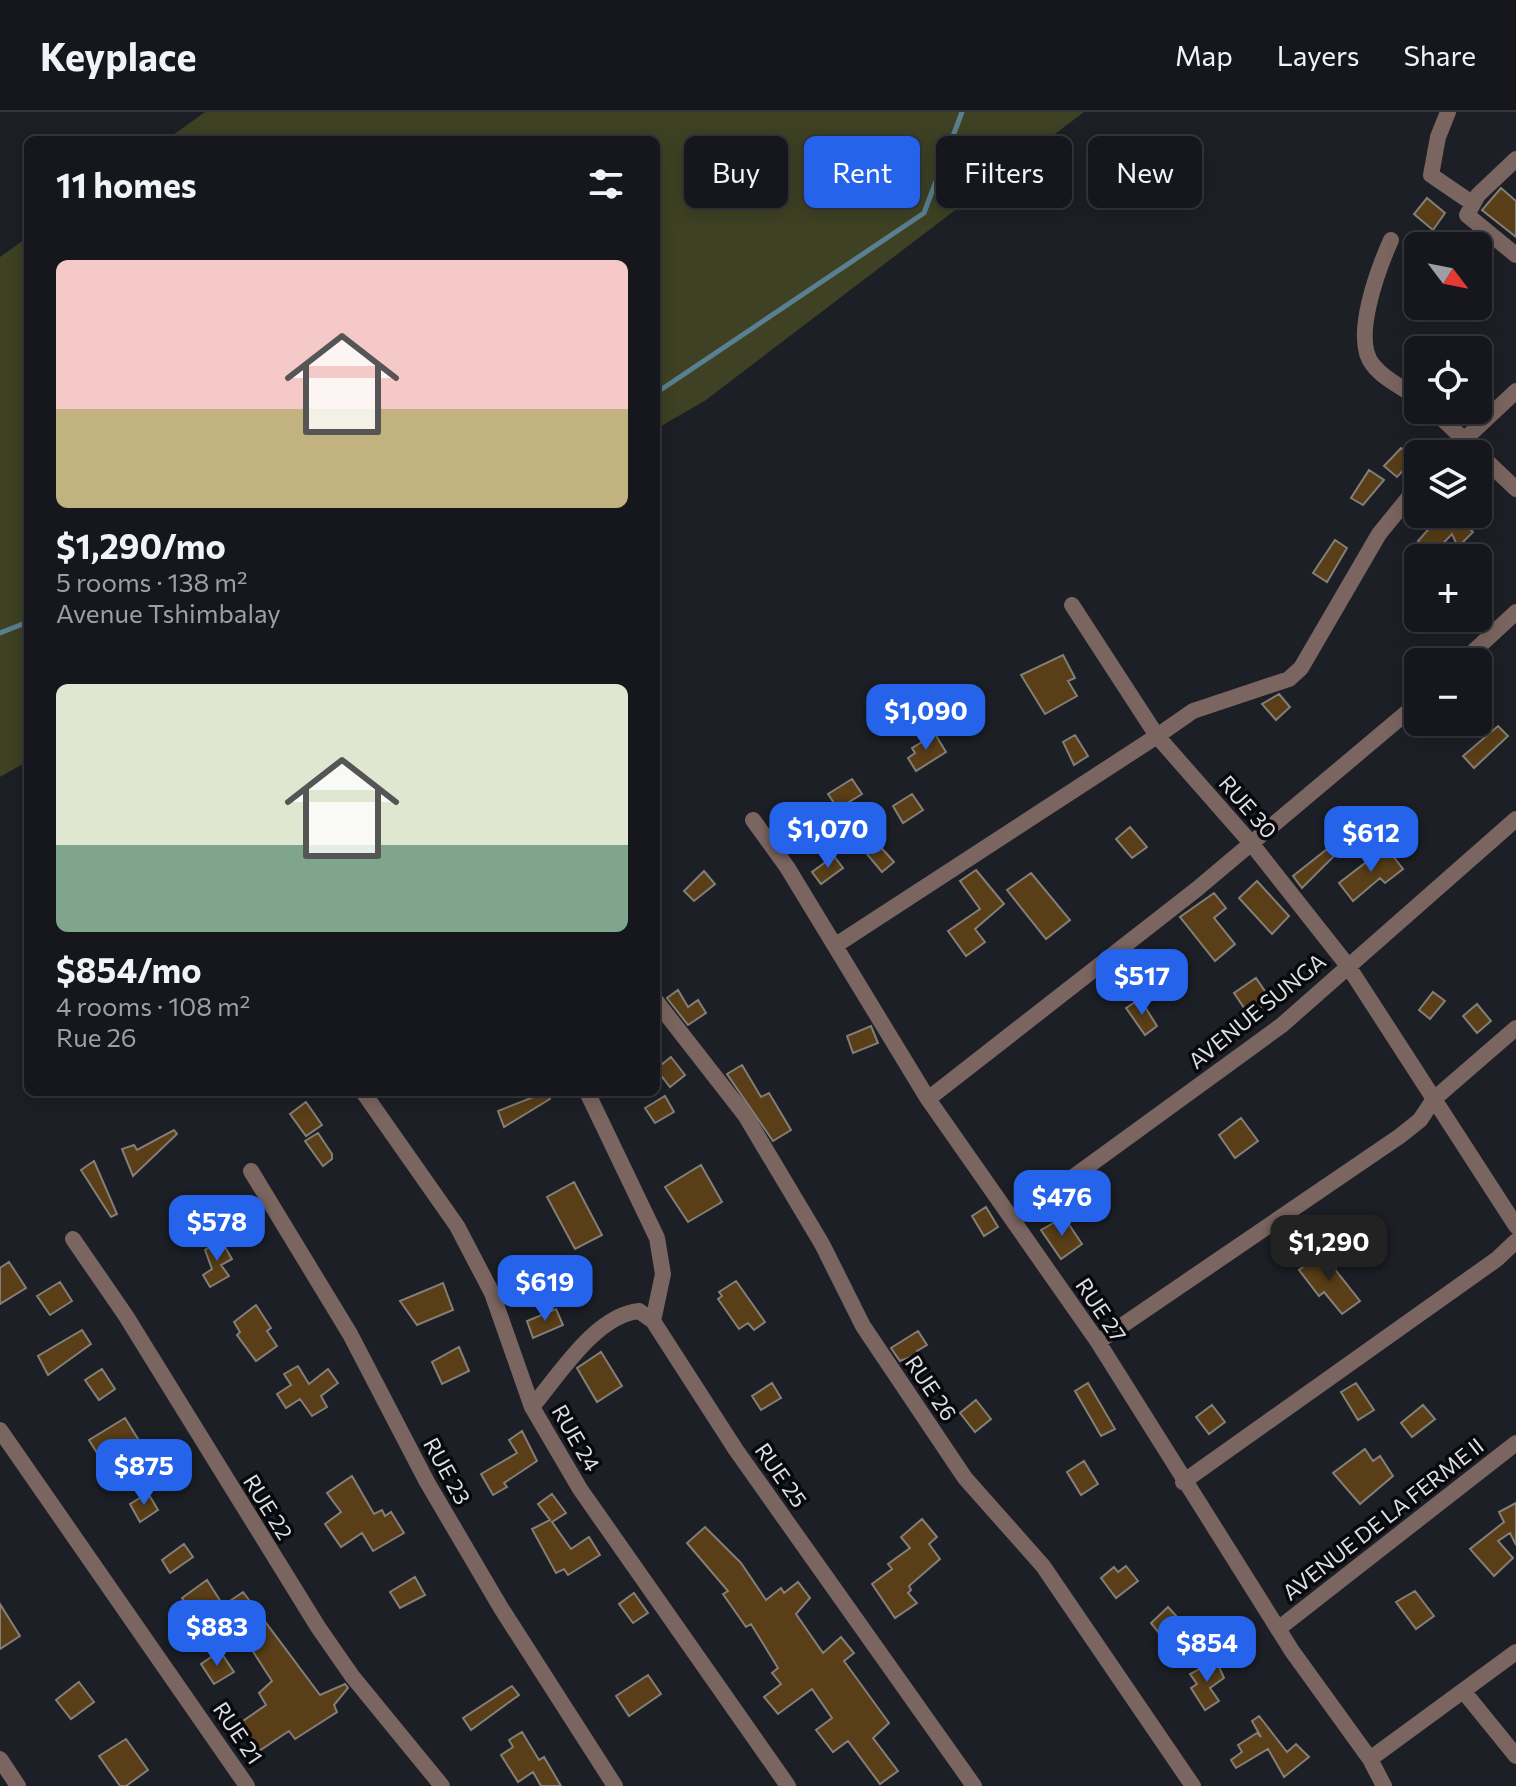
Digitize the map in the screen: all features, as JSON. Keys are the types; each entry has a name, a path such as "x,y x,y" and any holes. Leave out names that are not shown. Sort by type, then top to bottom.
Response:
{"street":[{"path":"1448,112 1438,137 1431,175 1472,203"},
{"path":"1516,159 1467,210 1470,220 1516,255"},
{"path":"1391,240 1376,272 1364,335 1371,364 1404,388"},
{"path":"1462,440 1516,391"},
{"path":"1450,424 1516,489"},
{"path":"836,945 1193,711 1289,679 1301,668 1379,534 1404,503"},
{"name":"RUE 30","path":"1072,605 1157,736 1251,843 1348,966 1516,1226"},
{"path":"1477,648 1516,612"},
{"path":"928,1099 1251,843 1404,715"},
{"name":"AVENUE SUNGA","path":"1014,1220 1282,1025 1516,819"},
{"name":"RUE 27","path":"753,820 836,945 928,1099 1098,1342 1183,1482 1278,1629 1370,1759 1384,1786"},
{"name":"RUE 26","path":"660,1006 745,1115 822,1244 863,1326 965,1478 1043,1566 1193,1786"},
{"path":"1098,1342 1400,1136 1420,1120 1434,1099 1516,1028"},
{"name":"RUE 24","path":"366,1096 457,1226 492,1293 532,1407 623,1552 788,1786"},
{"path":"532,1407 606,1321 623,1312 639,1311 653,1321 663,1274 657,1238 589,1096"},
{"name":"RUE 23","path":"251,1171 350,1334 427,1482 501,1608 615,1786"},
{"name":"RUE 22","path":"73,1239 126,1316 318,1627 352,1676 442,1786"},
{"path":"1183,1482 1497,1259 1516,1241"},
{"name":"RUE 25","path":"653,1321 736,1450 974,1786"},
{"name":"RUE 21","path":"0,1430 247,1786"},
{"name":"AVENUE DE LA FERME II","path":"1278,1629 1516,1443"},
{"path":"1370,1759 1516,1652"},
{"path":"1464,1692 1516,1756"},
{"path":"0,1759 18,1786"}],"green space":[{"path":"205,112 1084,112 1052,136 936,136 936,208 958,208 706,400 660,427 660,136 172,136"},
{"path":"24,240 24,763 0,777 0,257"}],"building":[{"path":"1501,188 1516,201 1516,237 1482,210"},
{"path":"1427,198 1445,213 1433,230 1414,214"},
{"path":"1401,448 1404,450 1404,470 1397,477 1384,466"},
{"path":"1369,470 1384,480 1363,505 1351,498"},
{"path":"1430,528 1469,528 1473,532 1461,544 1457,544 1452,534 1442,544 1421,544 1418,541"},
{"path":"1335,540 1347,548 1327,582 1313,573"},
{"path":"1063,655 1075,678 1068,681 1077,696 1045,714 1021,675"},
{"path":"1279,694 1290,707 1276,720 1262,704"},
{"path":"1498,726 1508,736 1474,768 1463,756 1486,736 1492,736 1492,731"},
{"path":"935,734 946,752 916,771 908,758 915,753 912,748"},
{"path":"1075,735 1088,756 1074,765 1063,742"},
{"path":"852,779 862,794 838,809 828,794"},
{"path":"912,794 923,810 903,823 893,806"},
{"path":"1130,827 1147,847 1132,858 1116,839"},
{"path":"878,844 894,862 882,872 866,853"},
{"path":"1386,847 1403,869 1385,883 1380,878 1353,901 1339,883"},
{"path":"1327,849 1334,856 1302,888 1293,876"},
{"path":"834,856 843,868 821,884 812,872"},
{"path":"976,870 1004,904 975,929 985,942 966,956 948,931 980,909 960,881"},
{"path":"704,871 715,884 694,901 684,891"},
{"path":"1031,873 1070,920 1046,939 1007,890"},
{"path":"1257,881 1289,916 1272,934 1239,898"},
{"path":"1214,893 1226,908 1214,918 1235,944 1215,961 1180,917"},
{"path":"1256,978 1271,1000 1249,1015 1234,993"},
{"path":"678,990 688,1007 698,1000 706,1013 688,1025 667,998"},
{"path":"1433,992 1445,1001 1430,1019 1419,1010"},
{"path":"1140,999 1157,1026 1145,1035 1126,1008"},
{"path":"1477,1004 1491,1021 1477,1033 1463,1016"},
{"path":"871,1026 878,1043 853,1053 847,1036"},
{"path":"671,1057 685,1075 670,1087 660,1074 660,1066"},
{"path":"742,1065 761,1097 769,1093 791,1130 773,1141 727,1074"},
{"path":"536,1096 548,1096 550,1099 504,1127 498,1111"},
{"path":"665,1096 674,1112 655,1123 645,1108"},
{"path":"306,1102 322,1125 306,1136 290,1114"},
{"path":"1241,1118 1258,1141 1235,1158 1219,1135"},
{"path":"174,1130 177,1134 133,1176 122,1149 134,1145 137,1150"},
{"path":"318,1133 332,1154 332,1159 323,1166 305,1141"},
{"path":"94,1161 117,1214 111,1217 81,1170"},
{"path":"701,1165 722,1202 688,1222 665,1187"},
{"path":"574,1182 602,1235 575,1249 547,1197"},
{"path":"986,1207 998,1227 984,1236 972,1216"},
{"path":"1064,1217 1082,1244 1061,1259 1041,1230"},
{"path":"221,1240 232,1259 221,1265 229,1276 210,1287 203,1275 212,1269 205,1250"},
{"path":"1322,1253 1360,1301 1342,1314 1324,1292 1319,1296 1299,1270"},
{"path":"9,1262 26,1288 0,1304 0,1268"},
{"path":"574,1272 582,1286 558,1301 549,1288"},
{"path":"736,1281 765,1322 754,1330 748,1323 739,1329 718,1299 722,1296 719,1292"},
{"path":"60,1282 72,1301 50,1315 37,1296"},
{"path":"443,1283 453,1310 417,1325 400,1301"},
{"path":"256,1305 271,1328 267,1331 277,1346 256,1361 237,1335 240,1332 234,1322"},
{"path":"556,1309 563,1325 533,1338 527,1321"},
{"path":"82,1330 91,1344 48,1375 38,1356"},
{"path":"918,1331 927,1345 917,1351 919,1354 900,1361 891,1348"},
{"path":"459,1347 469,1371 442,1384 432,1362"},
{"path":"601,1352 622,1386 597,1402 577,1368"},
{"path":"298,1366 309,1384 328,1369 338,1383 321,1396 327,1407 312,1416 300,1399 286,1408 277,1394 291,1385 284,1374"},
{"path":"102,1369 115,1389 99,1400 85,1380"},
{"path":"772,1383 781,1398 761,1410 752,1396"},
{"path":"1088,1383 1115,1429 1101,1436 1075,1391"},
{"path":"1356,1383 1374,1410 1358,1420 1341,1392"},
{"path":"976,1400 991,1419 975,1432 960,1413"},
{"path":"1212,1405 1225,1422 1209,1434 1196,1417"},
{"path":"1423,1405 1435,1419 1412,1437 1401,1423"},
{"path":"125,1418 138,1439 102,1461 89,1440"},
{"path":"522,1431 537,1461 504,1483 507,1487 493,1495 481,1474 517,1453 509,1440"},
{"path":"1365,1449 1373,1461 1380,1456 1393,1476 1360,1504 1333,1473"},
{"path":"1084,1461 1098,1484 1081,1495 1067,1472"},
{"path":"352,1476 374,1514 382,1510 385,1516 391,1512 404,1533 373,1551 362,1533 341,1547 325,1524 341,1512 327,1493"},
{"path":"148,1493 158,1510 140,1522 130,1504"},
{"path":"552,1494 566,1513 552,1522 571,1549 589,1537 600,1555 568,1575 564,1569 556,1573 532,1529 550,1520 538,1504"},
{"path":"1516,1503 1516,1545 1510,1533 1498,1541 1513,1558 1494,1576 1470,1549 1504,1522 1499,1512"},
{"path":"922,1519 937,1537 929,1544 940,1559 909,1586 911,1590 908,1593 917,1603 895,1618 872,1584 892,1569 888,1564 910,1548 901,1537"},
{"path":"705,1527 741,1563 766,1600 781,1588 784,1593 798,1582 810,1598 796,1614 823,1653 841,1637 854,1653 844,1661 889,1723 873,1738 898,1771 880,1784 848,1741 833,1752 816,1730 832,1718 812,1689 778,1714 764,1697 781,1684 772,1673 778,1668 751,1624 746,1627 723,1594 728,1591 687,1543"},
{"path":"184,1544 193,1557 170,1573 162,1560"},
{"path":"1126,1566 1138,1581 1116,1598 1101,1578 1114,1567 1118,1572"},
{"path":"415,1577 425,1595 400,1608 390,1592"},
{"path":"207,1580 221,1602 196,1619 182,1598"},
{"path":"1415,1591 1434,1616 1416,1629 1396,1602"},
{"path":"243,1592 320,1695 345,1684 348,1688 334,1705 337,1712 295,1739 289,1731 259,1751 240,1723 266,1705 259,1693 272,1681 252,1650 261,1644 240,1613 230,1621 221,1607"},
{"path":"634,1593 648,1613 633,1623 619,1604"},
{"path":"0,1604 20,1636 0,1649"},
{"path":"1168,1607 1178,1618 1159,1633 1151,1623"},
{"path":"220,1651 234,1672 214,1684 201,1664"},
{"path":"1216,1660 1224,1678 1210,1688 1219,1701 1205,1710 1191,1688 1197,1684 1190,1674"},
{"path":"648,1675 661,1694 629,1716 616,1696"},
{"path":"79,1682 94,1702 71,1719 56,1700"},
{"path":"512,1686 519,1695 471,1730 463,1718"},
{"path":"1259,1716 1287,1752 1296,1744 1309,1757 1284,1777 1268,1749 1236,1768 1231,1760 1242,1752 1238,1745 1257,1733 1261,1737 1252,1721"},
{"path":"522,1732 539,1760 544,1757 561,1786 541,1786 533,1772 518,1782 501,1755 513,1747 509,1740"},
{"path":"126,1739 148,1770 126,1786 120,1786 99,1756"}],"waterway":[{"path":"660,390 924,213 962,112"},
{"path":"0,633 24,624"}]}
